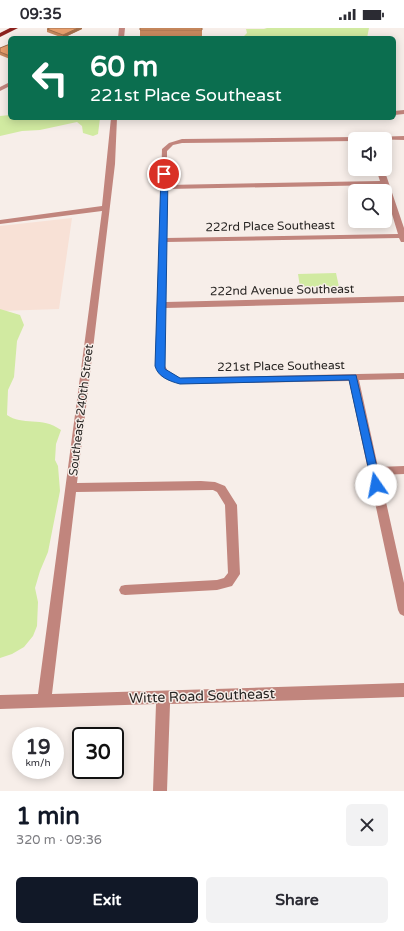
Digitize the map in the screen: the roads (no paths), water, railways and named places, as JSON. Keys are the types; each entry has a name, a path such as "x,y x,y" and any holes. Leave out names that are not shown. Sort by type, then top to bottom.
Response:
{"main road":[{"path":"0,34 15,28"}],"street":[{"name":"Southeast 240th Street","path":"44,701 106,208 114,120"},
{"path":"392,138 404,138"},
{"path":"161,305 164,150 171,144 182,141 348,139"},
{"path":"382,176 403,238"},
{"path":"164,187 384,183"},
{"path":"0,222 106,208"},
{"name":"222rd Place Southeast","path":"163,240 403,238"},
{"name":"222nd Avenue Southeast","path":"161,305 404,299"},
{"name":"221st Place Southeast","path":"161,305 160,366 161,371 172,379 180,381 404,376"},
{"path":"353,377 373,471 401,586 404,610"},
{"path":"373,471 404,470"},
{"path":"71,488 215,486 221,489 231,505 234,574 228,582 217,586 125,590"},
{"name":"Witte Road Southeast","path":"0,702 404,690"},
{"path":"160,791 163,698"}]}
